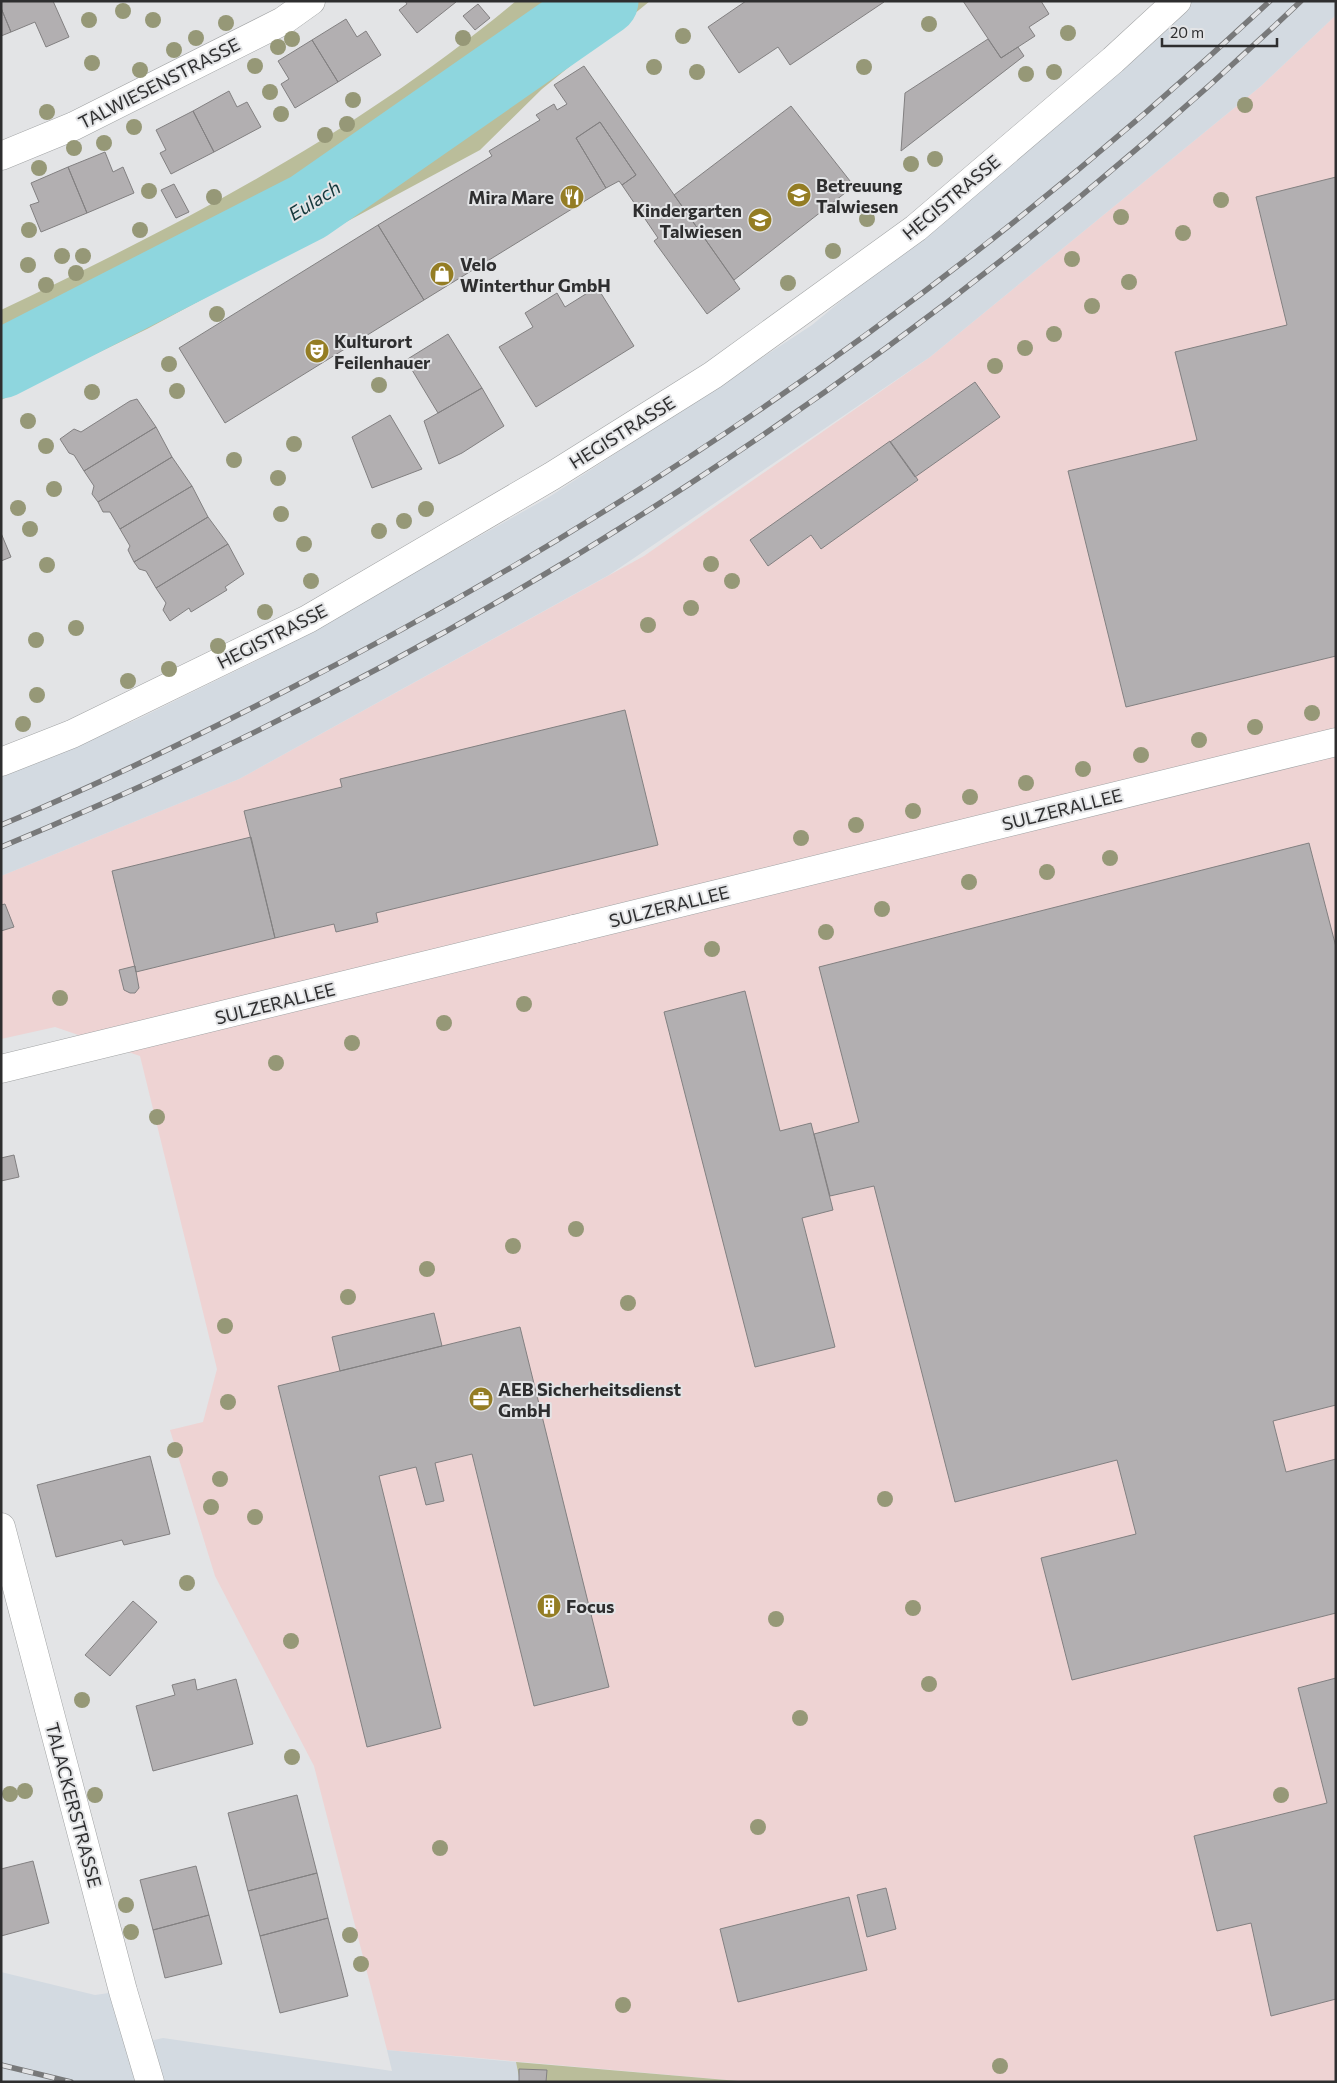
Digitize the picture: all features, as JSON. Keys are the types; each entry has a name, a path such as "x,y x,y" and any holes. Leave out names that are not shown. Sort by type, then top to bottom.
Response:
{"street":[{"name":"TALWIESENSTRASSE","path":"1,156 74,126 283,21 311,1"},
{"name":"HEGISTRASSE","path":"1,762 72,734 308,619 552,476 713,375 916,228 1113,60 1177,1"},
{"name":"SULZERALLEE","path":"1,1069 1336,742"},
{"name":"TALACKERSTRASSE","path":"1,1527 7,1574 150,2082"}],"shaded area":[{"path":"1191,1 1336,1 1336,15 1261,86 930,357 609,575 239,779 1,876 1,777 136,720 266,656 549,497 812,325 1130,61"},
{"path":"1336,15 1336,2082 750,2082 387,2050 314,1766 215,1576 170,1430 203,1422 217,1369 140,1056 55,1027 1,1039 1,876 239,779 644,556 930,357 1261,86"},
{"path":"1,1972 95,1995 123,1991 137,2044 163,2038 392,2071 387,2050 516,2062 520,2082 1,2082"}],"green space":[{"path":"516,1 650,1 542,89 480,150 147,329 1,400 1,310 203,209 268,172 395,92"},
{"path":"516,2062 750,2082 520,2082"}],"building":[{"path":"1,1 53,1 69,37 46,47 35,22 11,32 1,8"},
{"path":"405,1 456,2 417,33 399,10 407,4"},
{"path":"746,1 884,2 790,65 778,47 739,73 708,27"},
{"path":"963,1 1041,1 1049,14 1029,27 1035,36 1001,58"},
{"path":"478,4 490,18 475,30 463,16"},
{"path":"1,8 11,32 1,36"},
{"path":"346,19 357,37 366,31 381,55 338,82 312,40"},
{"path":"988,39 1001,58 1018,47 1024,56 901,151 905,93"},
{"path":"312,40 338,82 295,108 281,84 289,79 278,61"},
{"path":"584,66 740,289 707,314 654,241 658,238 622,185 636,175 600,122 576,138 606,188 424,300 378,225 492,156 489,151 540,120 536,115 554,104 557,110 567,104 554,85"},
{"path":"229,91 237,107 247,102 261,127 214,152 193,111"},
{"path":"791,106 854,186 734,280 674,195"},
{"path":"193,111 214,152 171,174 160,153 166,150 156,130"},
{"path":"600,122 636,175 622,185 619,181 606,188 576,138"},
{"path":"105,152 113,172 123,167 134,193 87,213 68,167"},
{"path":"68,167 87,213 41,232 30,205 39,202 31,183"},
{"path":"1336,177 1336,656 1126,707 1068,471 1197,440 1175,352 1287,325 1256,197"},
{"path":"174,184 189,212 176,218 161,190"},
{"path":"378,225 424,300 225,423 179,348"},
{"path":"597,287 634,346 536,407 499,347 533,327 525,313 557,293 565,307"},
{"path":"448,334 482,388 438,413 406,360"},
{"path":"975,382 1000,417 915,477 890,442"},
{"path":"482,388 504,426 462,453 439,464 424,421"},
{"path":"137,399 156,427 84,471 74,455 69,453 60,439 74,429 81,432 130,401"},
{"path":"390,415 422,469 372,488 352,437"},
{"path":"156,427 172,457 98,502 92,494 94,486 84,471"},
{"path":"890,441 918,480 821,549 811,535 768,566 750,540"},
{"path":"172,457 192,486 120,529 110,512 103,512 98,502"},
{"path":"192,486 208,517 134,562 128,550 130,546 120,529"},
{"path":"208,517 228,544 156,588 146,571 139,569 134,562"},
{"path":"1,533 11,557 1,561"},
{"path":"228,544 244,574 225,587 227,590 191,612 189,608 170,621 163,610 166,603 156,588"},
{"path":"625,710 658,845 376,913 378,922 336,932 334,924 275,938 244,811 342,787 340,779"},
{"path":"251,837 275,938 136,972 112,871"},
{"path":"1309,843 1336,947 1336,1405 1273,1421 1286,1472 1336,1459 1336,1613 1072,1680 1041,1558 1136,1534 1117,1460 955,1502 874,1186 830,1196 814,1134 859,1122 819,967"},
{"path":"5,904 14,927 1,931 1,905"},
{"path":"135,966 139,988 135,993 130,993 124,990 119,970"},
{"path":"745,991 780,1131 811,1123 833,1210 802,1218 835,1347 755,1367 664,1012"},
{"path":"14,1155 19,1177 1,1181 1,1158"},
{"path":"434,1313 442,1346 340,1371 332,1337"},
{"name":"Focus","path":"520,1327 609,1687 534,1706 472,1454 435,1463 444,1501 426,1505 416,1467 379,1476 441,1728 367,1747 278,1386"},
{"path":"150,1456 170,1534 124,1545 122,1540 56,1557 37,1485"},
{"path":"133,1601 157,1622 110,1676 85,1655"},
{"path":"1336,1678 1336,1999 1271,2016 1251,1923 1217,1931 1194,1836 1327,1803 1298,1688"},
{"path":"195,1679 197,1690 236,1679 253,1744 153,1771 136,1706 175,1695 172,1685"},
{"path":"297,1795 317,1873 248,1891 228,1813"},
{"path":"33,1861 49,1923 1,1936 1,1869"},
{"path":"196,1866 209,1915 153,1930 140,1880"},
{"path":"317,1873 328,1918 260,1936 248,1891"},
{"path":"886,1888 896,1929 867,1937 857,1895"},
{"path":"849,1897 867,1970 738,2002 720,1929"},
{"path":"209,1915 222,1964 165,1978 153,1930"},
{"path":"328,1918 348,1996 280,2013 260,1936"},
{"path":"519,2069 547,2070 546,2082 519,2082"}],"waterway":[{"name":"Eulach","path":"1,364 308,207 604,1"}],"railway":[{"path":"1,825 111,777 291,688 424,617 553,542 680,463 804,379 926,290 1044,198 1158,101 1270,1"},
{"path":"1,847 179,768 354,681 524,586 690,484 851,373 1007,256 1157,132 1301,1"},
{"path":"1,2065 71,2082"}],"place":[{"name":"Betreuung Talwiesen","path":"799,195"},
{"name":"Mira Mare","path":"572,197"},
{"name":"Kindergarten Talwiesen","path":"760,220"},
{"name":"Velo Winterthur GmbH","path":"442,274"},
{"name":"Kulturort Feilenhauer","path":"317,351"},
{"name":"AEB Sicherheitsdienst GmbH","path":"481,1399"},
{"name":"Focus","path":"549,1606"}]}
